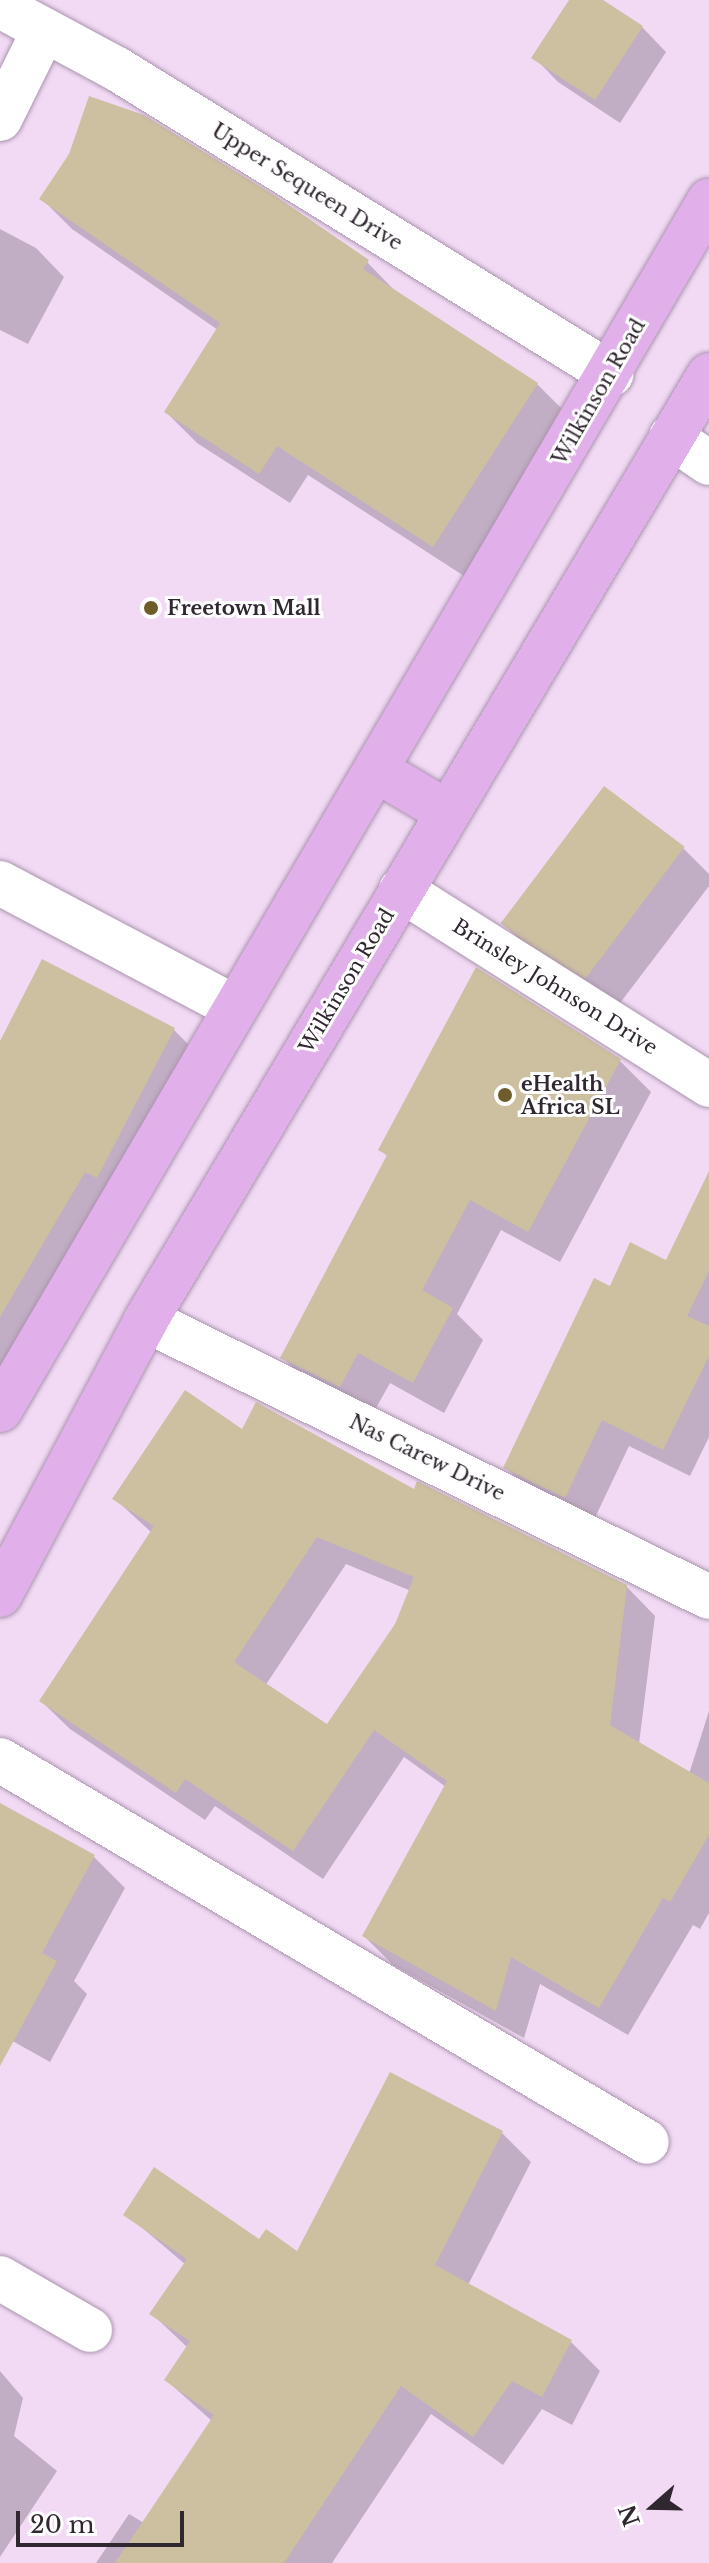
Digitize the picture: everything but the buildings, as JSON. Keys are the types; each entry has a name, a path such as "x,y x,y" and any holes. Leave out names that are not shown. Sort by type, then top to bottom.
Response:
{"main road":[{"name":"Wilkinson Road","path":"0,1410 234,1007 611,374 709,201"},
{"name":"Wilkinson Road","path":"0,1595 146,1320 709,375"},
{"path":"376,770 447,812"}],"street":[{"name":"Upper Sequeen Drive","path":"0,6 117,69 611,374"},
{"path":"0,119 44,30"},
{"path":"671,437 709,463"},
{"path":"0,883 234,1007"},
{"name":"Brinsley Johnson Drive","path":"401,890 709,1085"},
{"name":"Nas Carew Drive","path":"146,1320 709,1597"},
{"path":"0,1760 647,2142"},
{"path":"0,2278 90,2330"}],"place":[{"name":"Freetown Mall","path":"151,608"},
{"name":"eHealth Africa SL","path":"505,1095"}]}
